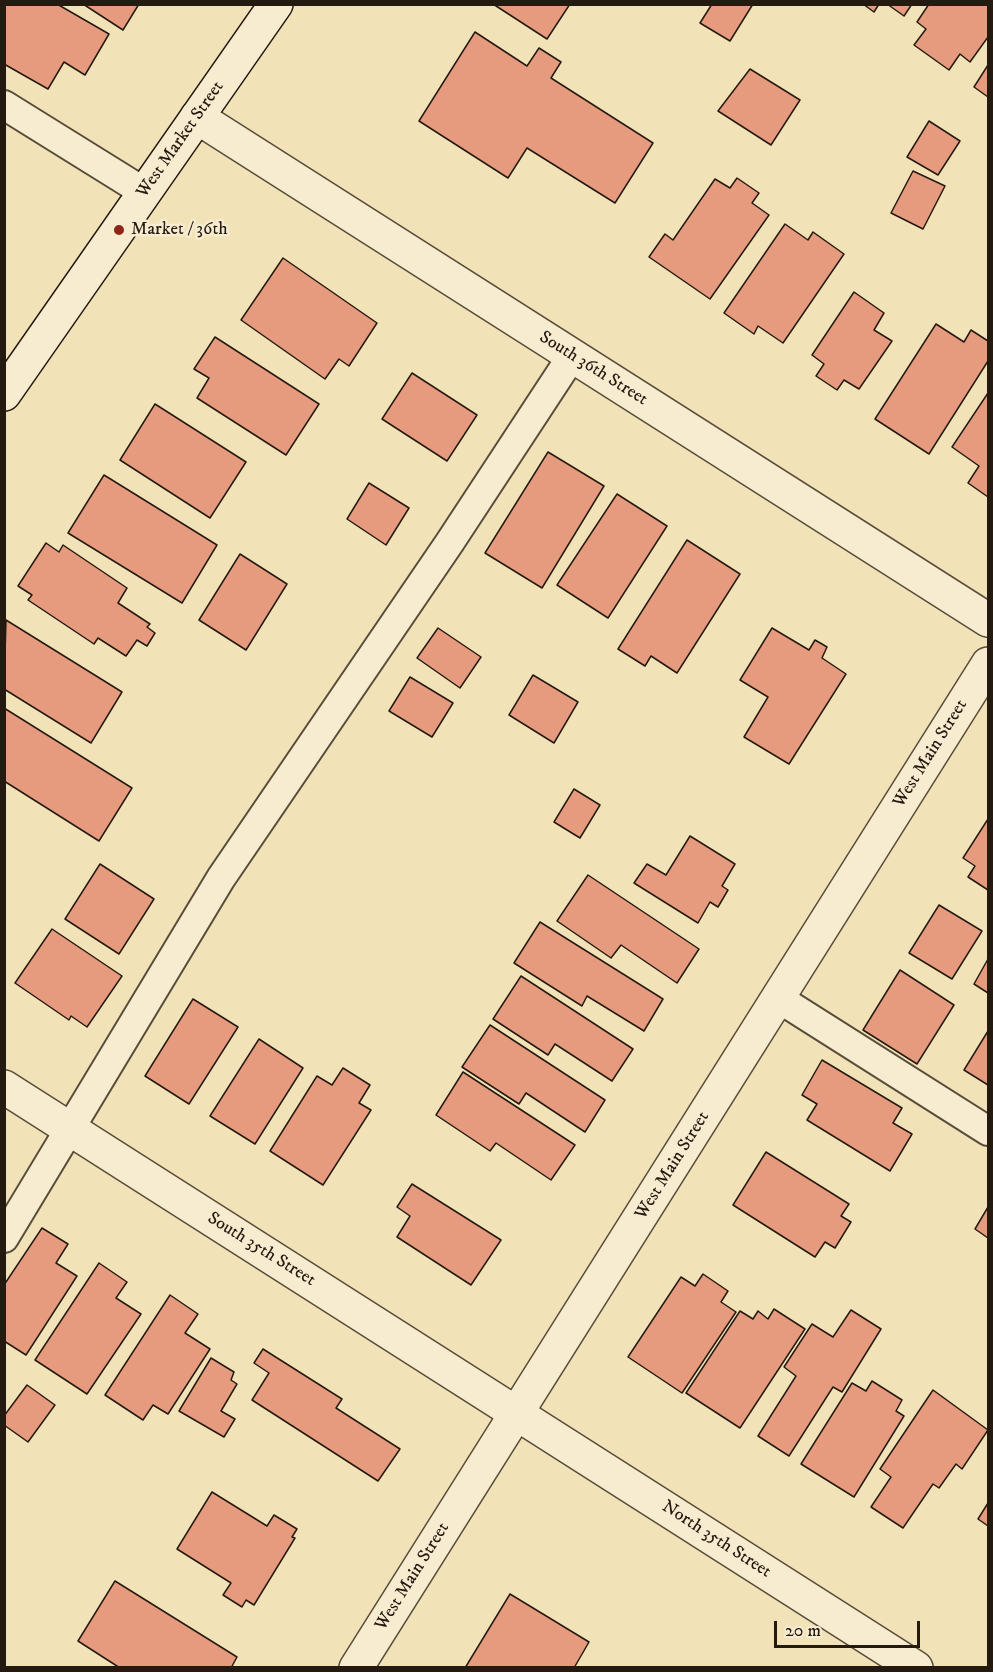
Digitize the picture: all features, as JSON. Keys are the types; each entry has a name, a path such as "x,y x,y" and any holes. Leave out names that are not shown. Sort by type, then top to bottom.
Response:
{"street":[{"name":"West Market Street","path":"4,394 276,4"},
{"name":"South 36th Street","path":"197,117 988,621"},
{"name":"West Main Street","path":"356,1668 988,664"},
{"name":"South 35th Street","path":"4,1087 517,1413"},
{"name":"North 35th Street","path":"517,1413 916,1668"}],"lane":[{"path":"4,105 144,192"},
{"path":"4,1238 68,1128 221,878 450,542 572,356"},
{"path":"778,998 988,1131"}],"building":[{"path":"4,4 57,4 109,34 85,75 64,62 48,89 4,64"},
{"path":"83,4 139,4 123,30"},
{"path":"493,4 570,4 547,39"},
{"path":"712,4 753,4 730,41 700,23"},
{"path":"863,4 879,4 874,12"},
{"path":"887,4 912,4 904,16"},
{"path":"929,4 988,4 988,37 970,62 960,54 949,70 914,45 926,29 917,22"},
{"path":"475,32 527,66 539,48 561,62 551,78 653,143 615,203 527,148 508,178 419,121"},
{"path":"988,65 988,97 974,87"},
{"path":"750,69 800,100 771,145 718,111"},
{"path":"929,121 960,141 938,175 907,157"},
{"path":"913,171 945,186 923,229 891,213"},
{"path":"737,178 759,193 752,203 769,215 710,299 649,257 665,234 673,240 715,179 730,188"},
{"path":"785,224 808,240 813,232 844,254 783,343 758,326 754,334 724,313"},
{"path":"283,258 377,323 349,366 339,359 325,379 241,320"},
{"path":"854,292 884,313 874,330 892,341 859,389 844,380 837,390 816,376 824,364 812,355"},
{"path":"936,324 964,342 971,330 988,341 988,361 929,454 875,419"},
{"path":"215,337 319,404 286,455 197,398 209,378 194,369"},
{"path":"412,373 477,415 447,461 382,419"},
{"path":"988,393 988,497 968,483 979,466 952,447"},
{"path":"155,404 246,462 210,518 120,460"},
{"path":"548,452 604,486 542,588 485,553"},
{"path":"104,475 217,545 182,603 68,533"},
{"path":"369,483 409,508 386,545 347,519"},
{"path":"617,494 667,526 608,618 557,585"},
{"path":"687,540 740,574 677,673 651,656 645,666 618,649"},
{"path":"46,543 59,552 63,545 127,588 118,603 150,624 147,627 155,633 147,646 137,640 126,656 98,638 94,644 28,600 32,595 18,586"},
{"path":"240,554 287,584 246,650 199,620"},
{"path":"6,620 122,692 91,743 4,689"},
{"path":"438,628 481,657 460,688 417,658"},
{"path":"772,628 809,650 815,640 827,647 822,658 846,674 789,764 744,737 768,697 740,680"},
{"path":"533,675 578,702 554,743 509,715"},
{"path":"410,677 453,703 432,737 389,711"},
{"path":"4,708 132,788 99,841 4,781"},
{"path":"574,789 600,805 580,838 554,822"},
{"path":"988,819 988,890 968,877 975,866 963,858"},
{"path":"690,836 735,864 722,886 728,890 718,907 710,902 698,923 634,883 647,864 666,875"},
{"path":"100,864 154,899 119,954 65,919"},
{"path":"588,875 699,949 677,983 621,945 611,958 557,921"},
{"path":"939,905 982,931 952,979 909,953"},
{"path":"540,922 663,999 644,1031 587,996 582,1006 514,963"},
{"path":"52,929 122,976 87,1027 71,1016 69,1020 15,983"},
{"path":"988,959 988,993 974,984"},
{"path":"900,970 954,1005 917,1064 863,1030"},
{"path":"521,976 633,1049 612,1081 555,1044 548,1055 493,1019"},
{"path":"193,999 238,1027 189,1104 145,1076"},
{"path":"490,1025 605,1100 585,1132 526,1093 519,1104 462,1067"},
{"path":"988,1031 988,1085 964,1070"},
{"path":"259,1039 303,1068 255,1144 210,1116"},
{"path":"822,1060 902,1108 893,1123 912,1134 890,1171 807,1120 817,1104 802,1095"},
{"path":"343,1068 370,1085 359,1103 371,1110 323,1185 270,1151 317,1076 332,1085"},
{"path":"463,1072 575,1145 551,1180 496,1143 490,1151 436,1115"},
{"path":"766,1152 849,1204 841,1216 851,1222 835,1248 825,1242 815,1257 733,1205"},
{"path":"412,1184 501,1240 471,1285 397,1237 410,1216 397,1207"},
{"path":"988,1207 988,1238 975,1229"},
{"path":"42,1228 68,1244 56,1263 77,1276 26,1355 4,1341 4,1285"},
{"path":"99,1263 127,1282 116,1298 141,1314 87,1394 35,1360"},
{"path":"703,1274 728,1291 721,1302 736,1312 682,1393 628,1357 681,1277 695,1286"},
{"path":"170,1295 198,1314 185,1333 210,1349 168,1414 153,1405 143,1420 105,1395"},
{"path":"774,1309 805,1329 740,1428 686,1393 740,1311 753,1319 758,1311 768,1319"},
{"path":"851,1310 881,1329 842,1392 833,1387 789,1456 758,1436 796,1376 784,1367 812,1324 833,1337"},
{"path":"263,1349 342,1399 336,1408 400,1449 378,1481 252,1400 269,1373 254,1363"},
{"path":"211,1358 234,1372 231,1380 237,1384 221,1411 235,1419 224,1437 179,1411"},
{"path":"872,1381 902,1400 896,1411 904,1416 854,1497 801,1464 852,1383 866,1391"},
{"path":"27,1385 55,1405 28,1442 4,1425 4,1416"},
{"path":"933,1390 988,1430 962,1469 956,1464 939,1488 933,1484 903,1528 871,1507 891,1477 880,1469"},
{"path":"212,1492 267,1526 274,1515 297,1529 292,1537 295,1538 254,1605 246,1600 242,1607 223,1595 231,1583 177,1549"},
{"path":"988,1503 988,1526 978,1519"},
{"path":"115,1581 237,1657 231,1668 120,1668 78,1641"},
{"path":"510,1594 589,1642 574,1668 465,1668"}],"place":[{"name":"Market / 36th","path":"119,230"}]}
